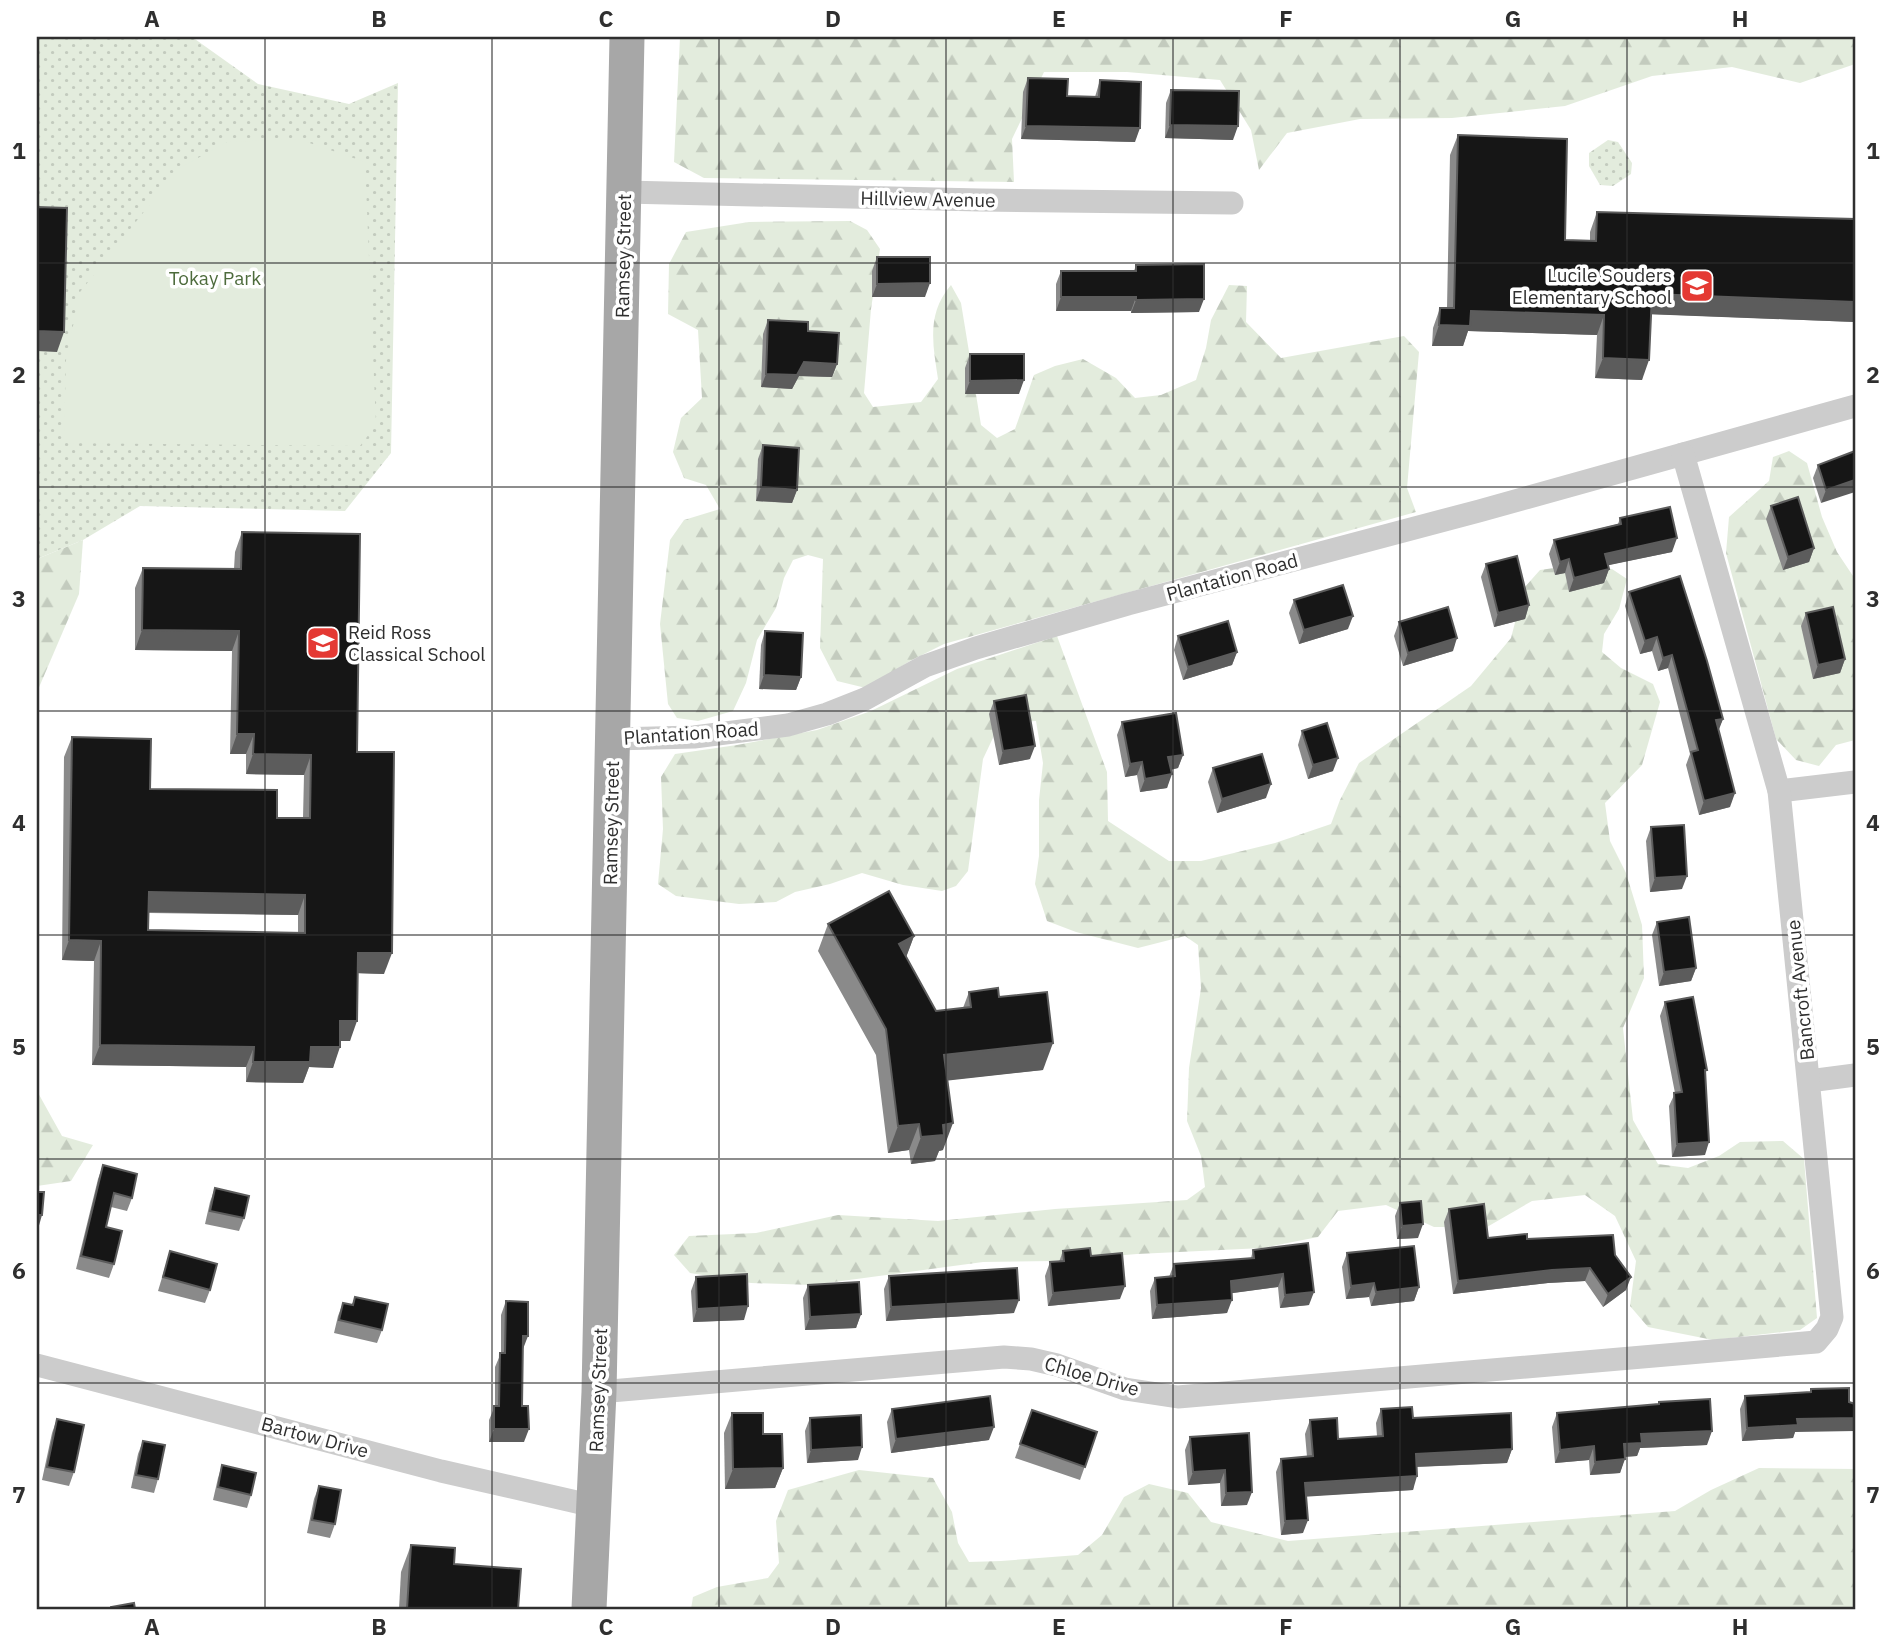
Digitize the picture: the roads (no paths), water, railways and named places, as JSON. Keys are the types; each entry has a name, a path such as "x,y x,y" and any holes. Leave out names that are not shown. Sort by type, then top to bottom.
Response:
{"main road":[{"name":"Ramsey Street","path":"589,1609 599,1392 627,37"}],"street":[{"name":"Hillview Avenue","path":"624,192 980,200 1232,202"},
{"name":"Plantation Road","path":"612,738 694,737 788,724 827,714 865,699 925,666 976,648 1855,406"},
{"name":"Bancroft Avenue","path":"1626,1357 1816,1342 1827,1329 1832,1317 1779,791 1683,454"},
{"path":"1779,791 1855,782"},
{"path":"1809,1082 1855,1075"},
{"name":"Chloe Drive","path":"599,1392 1004,1357 1031,1359 1057,1365 1125,1389 1178,1397 1626,1357"},
{"name":"Bartow Drive","path":"37,1365 441,1471 594,1506"}],"place":[{"name":"Lucile Souders Elementary School","path":"1697,286"},
{"name":"Reid Ross Classical School","path":"323,643"}],"park label":[{"name":"Tokay Park","path":"215,278"}]}
